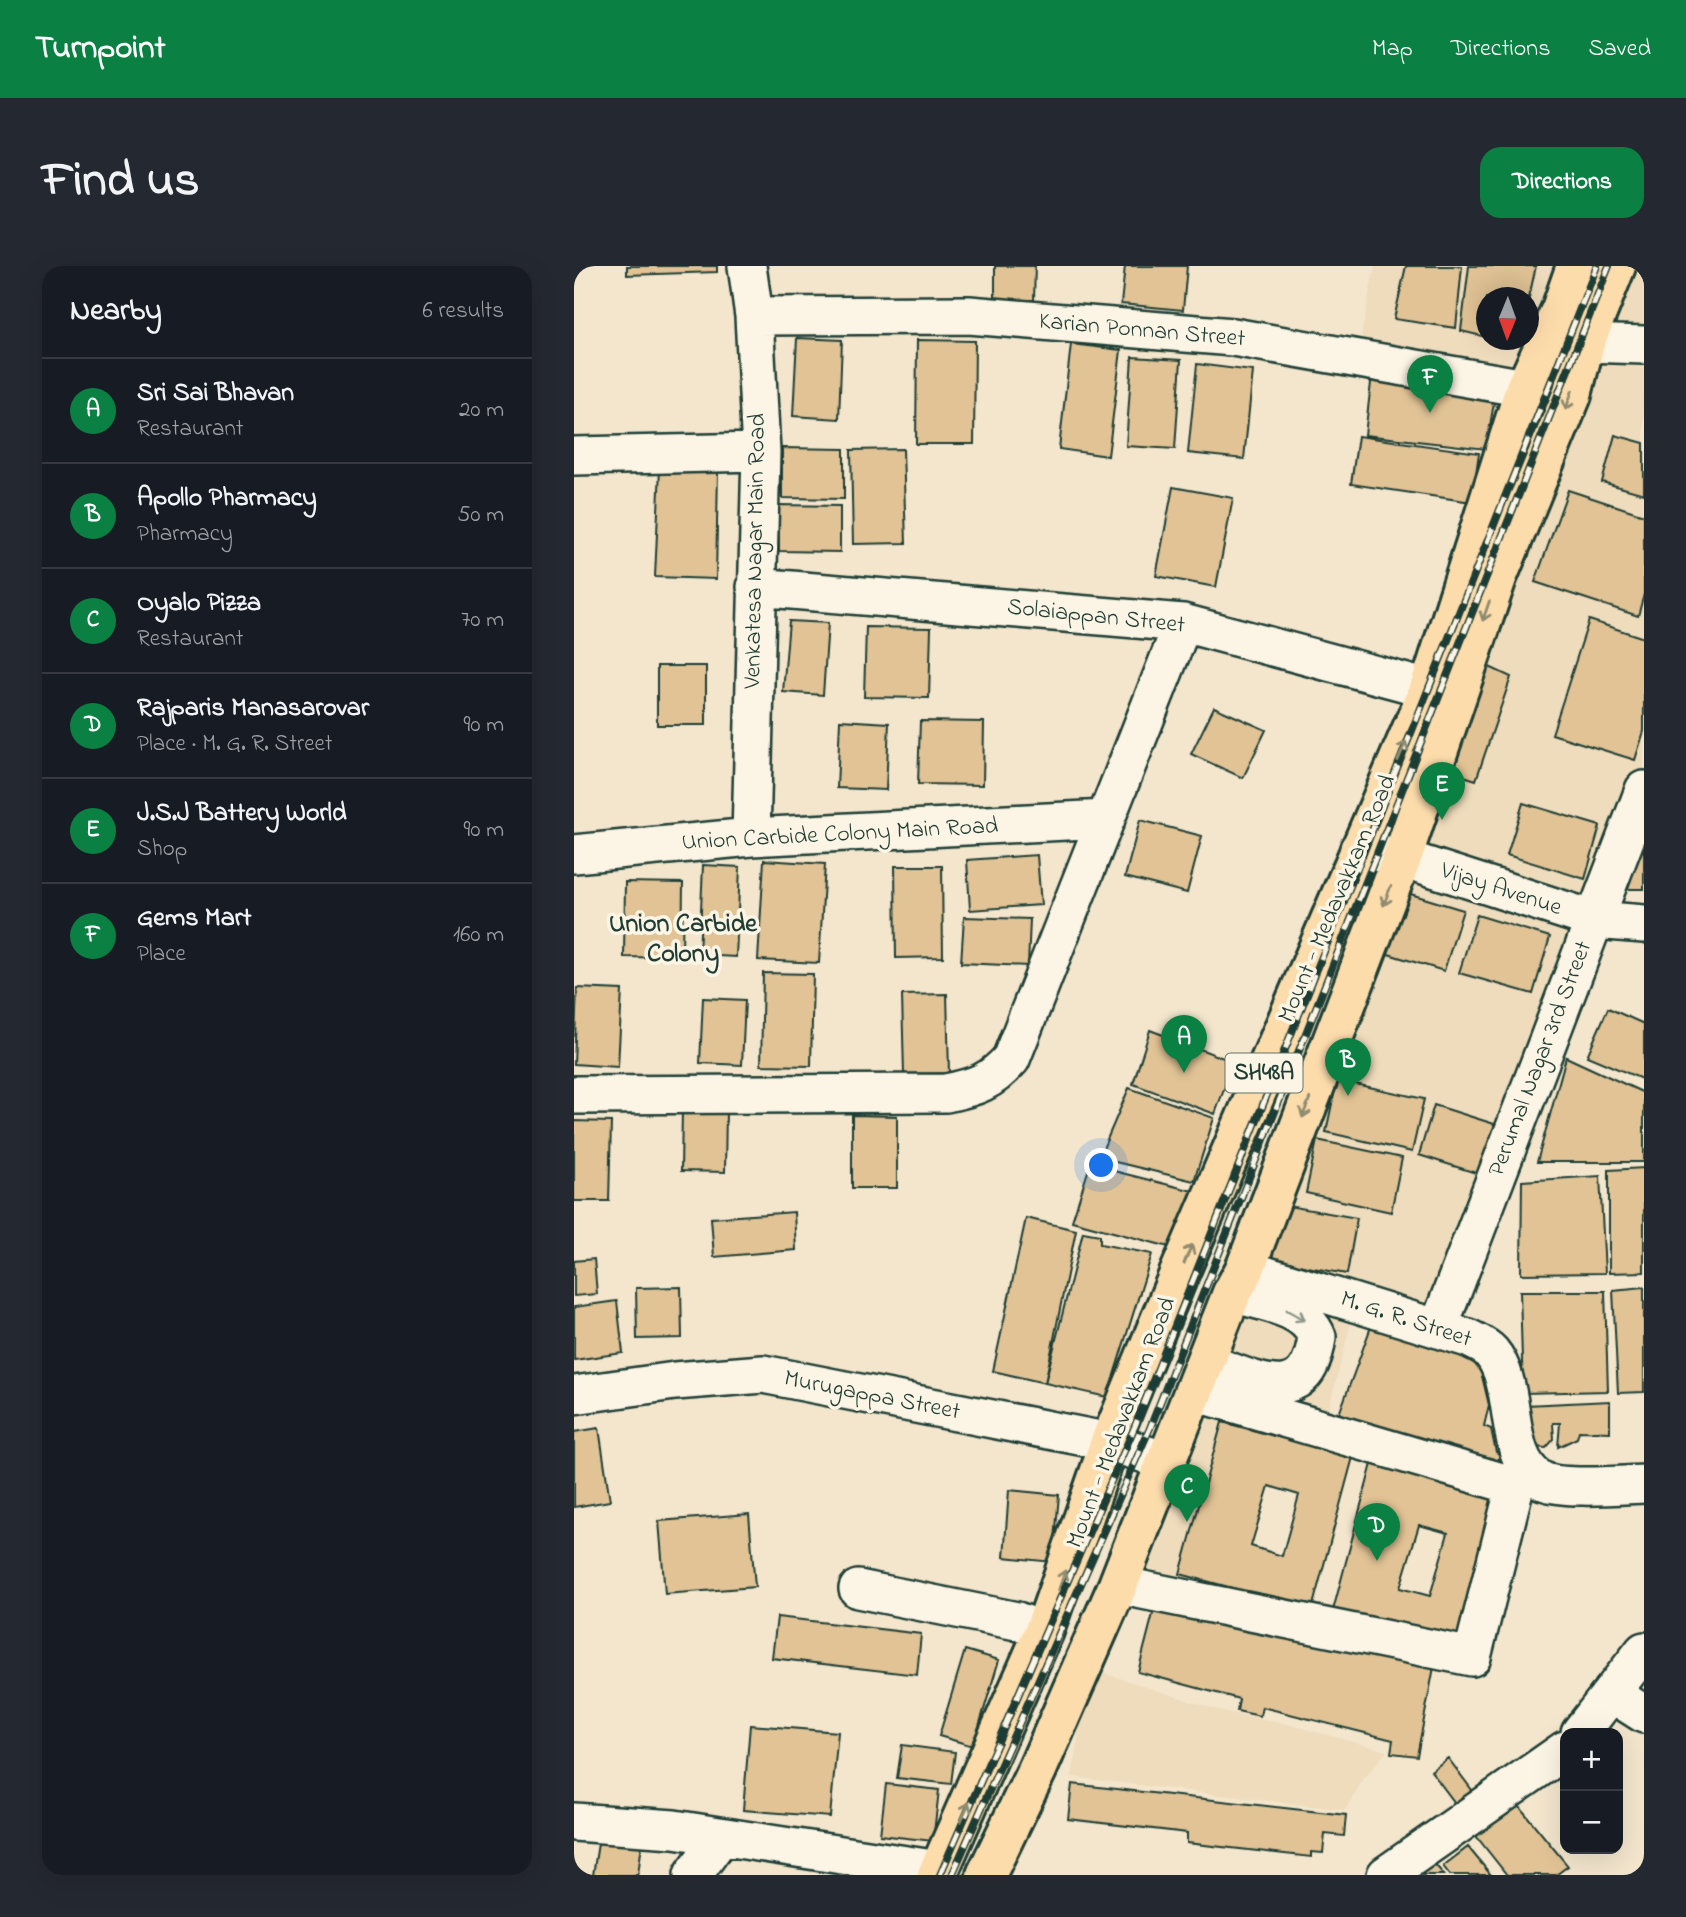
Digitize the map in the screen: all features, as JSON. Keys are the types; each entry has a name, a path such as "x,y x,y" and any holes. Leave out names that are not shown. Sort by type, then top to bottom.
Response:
{"main road":[{"name":"Mount - Medavakkam Road","path":"938,1872 1044,1631 1110,1442 1429,688 1525,388 1561,309 1576,266"},
{"name":"Mount - Medavakkam Road","path":"986,1875 1037,1770 1118,1585 1201,1377 1402,858 1497,578 1572,395 1585,344 1616,266"}],"street":[{"name":"Venkatesa Nagar Main Road","path":"747,266 754,316 761,452 751,837"},
{"name":"Karian Ponnan Street","path":"754,316 969,315 1233,337 1525,388"},
{"path":"1585,344 1644,345"},
{"path":"574,456 761,452"},
{"name":"Solaiappan Street","path":"756,587 1183,624 1429,688"},
{"path":"574,1095 946,1093 995,1077 1011,1059 1183,624"},
{"name":"Perumal Nagar 3rd Street","path":"1438,1329 1644,790"},
{"name":"Union Carbide Colony Main Road","path":"574,854 751,837 1106,820"},
{"name":"Vijay Avenue","path":"1359,849 1402,858 1595,920 1644,924"},
{"path":"1201,1377 1279,1385 1296,1381 1311,1366 1317,1337 1307,1321 1238,1281"},
{"name":"M. G. R. Street","path":"1238,1281 1468,1338 1490,1350 1505,1372 1517,1444 1525,1467 1542,1481 1590,1486 1644,1484"},
{"name":"Murugappa Street","path":"574,1395 675,1381 763,1374 1110,1442 1166,1461"},
{"path":"1118,1585 1472,1657 1515,1486 1201,1377"},
{"path":"858,1589 1017,1621 1044,1631"},
{"path":"1584,1728 1644,1651"},
{"path":"1611,1693 1644,1714"},
{"path":"1386,1875 1560,1753"},
{"path":"574,1822 674,1829 938,1872"},
{"path":"693,1875 720,1838"}],"shaded area":[{"path":"1375,266 1562,266 1539,324 1539,287 1476,287 1476,350 1529,350 1520,372 1360,341"},
{"path":"1624,266 1644,266 1644,771 1427,1305 1361,1285 1324,1427 1244,1403 1190,1587 1131,1575"},
{"path":"1100,1672 1224,1712 1276,1721 1387,1751 1364,1779 1345,1810 1072,1777 1080,1725"}],"building":[{"path":"627,266 717,266 717,272 627,275"},
{"path":"995,266 1035,266 1034,300 995,300"},
{"path":"1125,266 1187,266 1183,310 1121,304"},
{"path":"1406,266 1462,266 1456,328 1394,319"},
{"path":"1469,266 1536,266 1531,287 1476,287 1476,335 1461,331"},
{"path":"797,338 842,340 839,419 793,416"},
{"path":"917,340 975,341 974,444 916,444"},
{"path":"1071,344 1121,350 1108,456 1059,449"},
{"path":"1132,357 1181,360 1175,449 1126,446"},
{"path":"1197,364 1253,371 1244,459 1188,453"},
{"path":"1372,374 1496,391 1486,449 1365,435"},
{"path":"1615,435 1644,443 1644,494 1602,482"},
{"path":"1358,436 1479,453 1472,502 1351,484"},
{"path":"782,448 844,449 844,499 782,498"},
{"path":"903,449 906,543 853,544 851,450"},
{"path":"660,468 718,470 716,579 655,577"},
{"path":"1173,487 1233,498 1216,587 1156,576"},
{"path":"1568,490 1644,515 1644,594 1638,616 1535,582"},
{"path":"779,505 840,506 840,552 779,551"},
{"path":"1589,620 1644,638 1644,731 1635,760 1552,734"},
{"path":"789,621 828,623 823,695 783,692"},
{"path":"866,627 931,628 929,698 864,697"},
{"path":"1485,665 1511,677 1476,780 1445,770"},
{"path":"657,666 706,666 706,725 657,725"},
{"path":"1214,707 1266,730 1243,778 1191,754"},
{"path":"840,720 889,723 886,790 837,788"},
{"path":"920,721 984,722 983,785 918,784"},
{"path":"1523,803 1600,826 1585,879 1507,855"},
{"path":"1140,820 1202,836 1187,893 1125,877"},
{"path":"1632,833 1644,834 1644,889 1628,889"},
{"path":"1037,855 1041,905 970,910 967,860"},
{"path":"764,860 825,864 819,963 758,960"},
{"path":"703,865 740,867 736,957 699,955"},
{"path":"895,866 942,866 943,957 896,958"},
{"path":"625,882 683,883 682,958 624,957"},
{"path":"1404,892 1463,910 1444,971 1385,953"},
{"path":"1477,915 1550,937 1533,994 1459,973"},
{"path":"964,917 1030,919 1028,966 961,963"},
{"path":"763,973 813,974 811,1066 761,1065"},
{"path":"577,988 622,990 618,1067 574,1064"},
{"path":"947,994 949,1073 904,1074 902,995"},
{"path":"703,998 745,1000 742,1065 700,1063"},
{"path":"1608,1008 1644,1024 1644,1080 1587,1056"},
{"path":"1150,1030 1234,1062 1215,1114 1133,1084"},
{"path":"1566,1057 1644,1093 1644,1162 1537,1162"},
{"path":"1337,1080 1424,1099 1412,1152 1326,1132"},
{"path":"1129,1088 1214,1118 1194,1181 1099,1158"},
{"path":"1434,1105 1510,1129 1495,1179 1419,1155"},
{"path":"682,1109 726,1110 725,1172 681,1171"},
{"path":"852,1115 897,1116 897,1188 852,1188"},
{"path":"574,1121 611,1122 609,1201 574,1201"},
{"path":"1317,1140 1402,1158 1391,1212 1306,1193"},
{"path":"1090,1165 1193,1191 1173,1248 1072,1221"},
{"path":"1644,1168 1644,1272 1609,1273 1609,1170"},
{"path":"1600,1176 1605,1273 1521,1274 1522,1181"},
{"path":"1277,1204 1357,1218 1347,1274 1267,1260"},
{"path":"794,1212 796,1250 714,1257 711,1218"},
{"path":"1026,1218 1076,1230 1045,1383 993,1371"},
{"path":"1083,1232 1100,1235 1100,1244 1152,1254 1107,1397 1045,1383"},
{"path":"594,1259 597,1294 574,1296 574,1261"},
{"path":"681,1287 682,1338 637,1339 636,1288"},
{"path":"1644,1287 1644,1392 1618,1393 1613,1290"},
{"path":"1520,1291 1605,1291 1608,1391 1523,1393"},
{"path":"617,1301 623,1353 574,1360 574,1307"},
{"path":"1372,1324 1477,1355 1489,1405 1484,1426 1491,1429 1496,1452 1500,1454 1494,1474 1335,1425"},
{"path":"1610,1401 1610,1432 1579,1431 1577,1438 1558,1447 1560,1423 1553,1423 1554,1439 1546,1448 1534,1447 1526,1405"},
{"path":"1222,1422 1353,1457 1312,1609 1180,1574","holes":["1269,1486 1299,1495 1282,1556 1251,1546"]},
{"path":"599,1428 610,1501 574,1507 574,1432"},
{"path":"1373,1460 1503,1494 1461,1653 1331,1618","holes":["1419,1525 1448,1533 1430,1596 1400,1588"]},
{"path":"1009,1490 1059,1495 1053,1562 1004,1557"},
{"path":"749,1514 755,1587 665,1594 659,1521"},
{"path":"1155,1606 1434,1667 1417,1756 1391,1753 1393,1740 1262,1707 1260,1716 1237,1711 1239,1699 1138,1672"},
{"path":"777,1617 921,1634 917,1675 772,1658"},
{"path":"965,1650 999,1660 973,1746 939,1736"},
{"path":"750,1725 838,1732 830,1817 743,1810"},
{"path":"902,1745 955,1752 951,1784 897,1778"},
{"path":"1448,1758 1475,1794 1458,1807 1431,1771"},
{"path":"886,1784 939,1790 933,1841 880,1835"},
{"path":"1072,1784 1346,1815 1344,1836 1325,1834 1323,1853 1311,1852 1311,1857 1187,1843 1187,1833 1068,1819"},
{"path":"1510,1795 1568,1866 1556,1875 1507,1875 1469,1827"},
{"path":"599,1837 642,1843 638,1875 593,1875"},
{"path":"1468,1847 1491,1875 1450,1875 1443,1866"},
{"path":"1428,1856 1444,1875 1413,1875"}],"railway":[{"path":"940,1875 1135,1426 1597,266"},
{"path":"952,1875 1150,1428 1609,266"}],"place":[{"name":"Gems Mart","path":"1430,413"},
{"name":"J.S.J Battery World","path":"1442,820"},
{"name":"Sri Sai Bhavan","path":"1184,1073"},
{"name":"Apollo Pharmacy","path":"1348,1096"},
{"name":"Oyalo Pizza","path":"1187,1522"},
{"name":"Rajparis Manasarovar","path":"1377,1561"}],"district":[{"name":"Union Carbide Colony","path":"683,940"}]}
